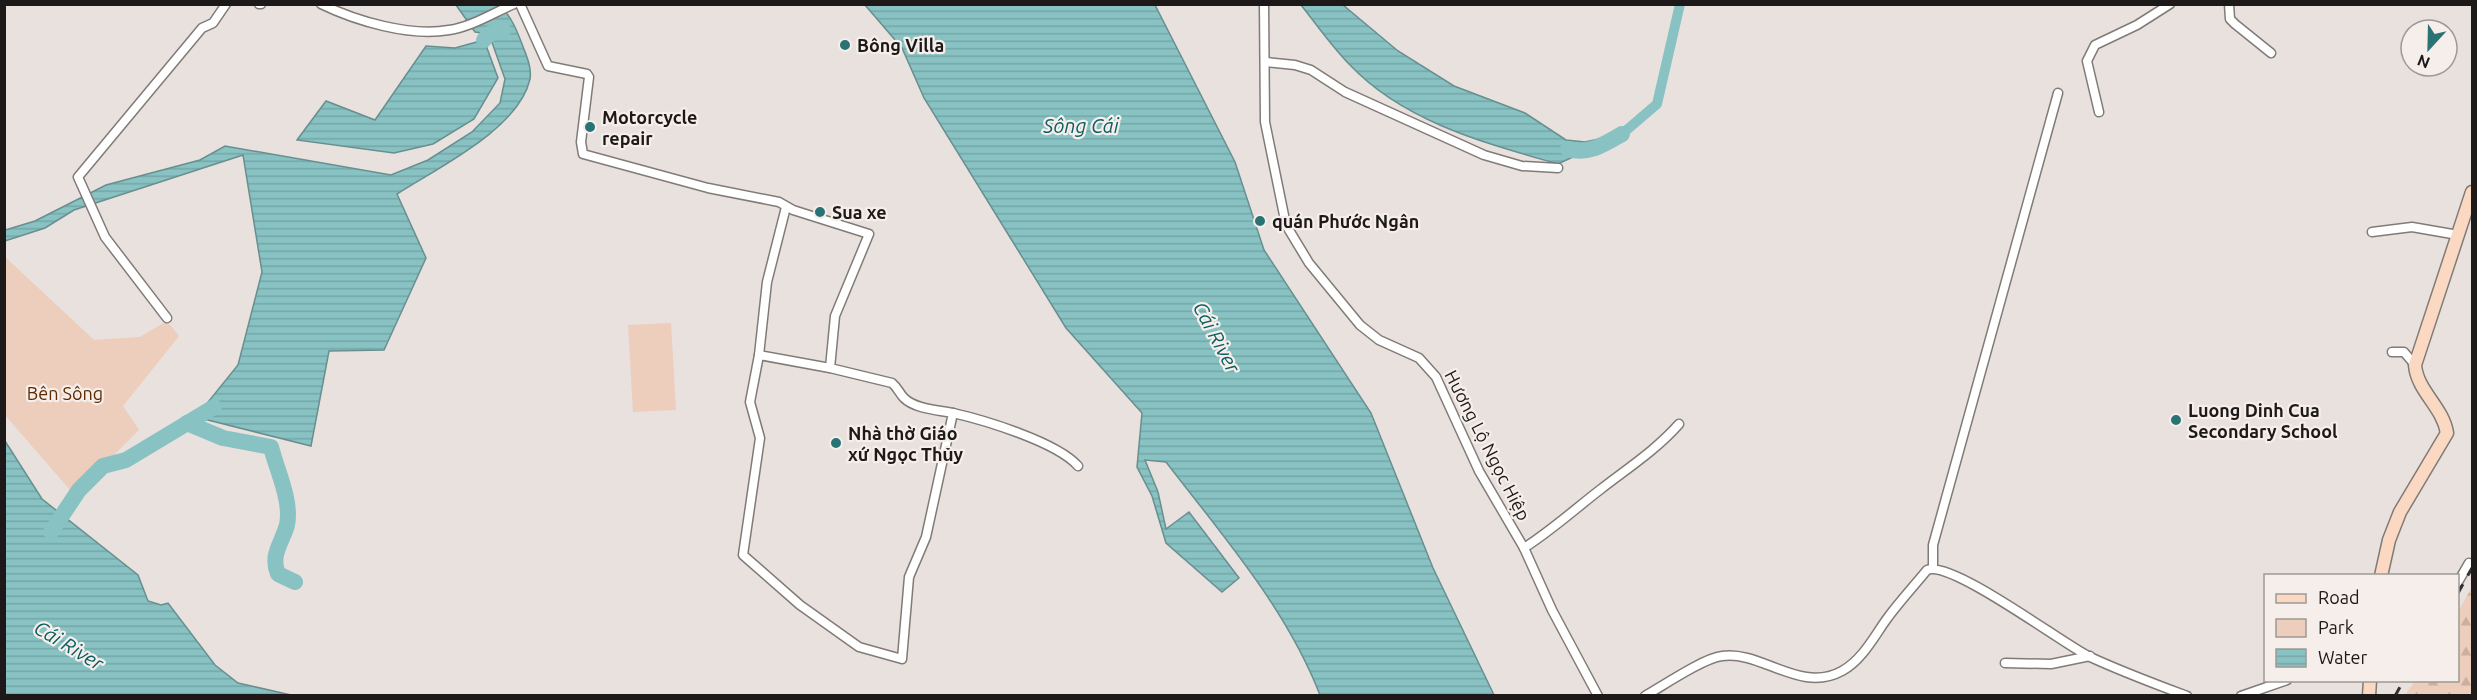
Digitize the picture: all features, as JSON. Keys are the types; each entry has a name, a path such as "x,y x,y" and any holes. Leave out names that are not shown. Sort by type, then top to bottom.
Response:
{"street":[{"path":"167,318 110,246 90,209 81,188 79,176 202,27 213,23 226,4"},
{"path":"321,4 361,21 437,32 462,27 511,6"},
{"path":"520,4 548,66 587,74 589,77 581,142 583,154 708,189 779,202 786,207 869,234 835,316 830,368"},
{"name":"Hương Lộ Ngọc Hiệp","path":"1264,4 1267,140 1281,205 1291,234 1309,263 1364,329 1379,340 1419,358 1436,377 1479,471 1524,548 1552,610 1598,696"},
{"path":"2099,111 2087,62 2095,45 2170,4"},
{"path":"2229,4 2230,19 2271,53"},
{"path":"1266,62 1295,65 1311,70 1355,96 1484,155 1522,166 1558,168"},
{"path":"1933,568 1933,545 2058,93"},
{"path":"2415,365 2472,192"},
{"path":"786,207 767,282 759,355 750,402 760,438 743,555 800,605 859,647 902,659 909,577 926,537 953,412"},
{"path":"2372,232 2412,227 2458,235"},
{"path":"2383,574 2389,540 2400,512 2411,490 2435,458 2447,433 2439,412 2419,384 2415,365 2404,352 2392,352"},
{"path":"759,355 830,368 892,383 912,404 988,420 1043,445 1078,466"},
{"path":"1524,548 1560,524 1600,490 1644,458 1679,424"},
{"path":"2459,579 2469,563"},
{"path":"1646,696 1721,656 1741,658 1797,676 1826,676 1841,672 1855,662 1927,570 1933,568 1947,571 1977,587 2090,656 2187,696"},
{"path":"2005,663 2051,664 2090,656"},
{"path":"2241,696 2284,682"}],"green space":[{"name":"Bên Sông","path":"4,256 94,340 140,337 167,321 179,336 123,406 139,430 103,466 71,491 5,415"},
{"path":"671,323 676,410 633,412 628,325"},
{"path":"2472,587 2472,695 2405,695 2414,682 2459,682 2459,610"}],"water":[{"path":"456,5 500,5 510,18 520,38 527,57 530,79 523,97 494,131 397,194 426,258 384,350 329,351 311,446 196,417 238,365 262,272 243,155 74,210 45,228 5,241 5,230 35,221 106,185 200,160 225,146 391,175 428,160 472,132 500,103 505,79 489,34 475,32"},
{"name":"Sông Cái","path":"865,5 1155,5 1235,162 1264,250 1371,413 1433,568 1494,695 1320,695 1290,632 1231,545 1166,462 1145,460 1158,492 1166,529 1189,512 1239,578 1222,592 1166,543 1152,496 1137,467 1142,413 1066,328 924,98 902,48"},
{"path":"1301,5 1343,5 1398,51 1454,86 1525,113 1566,140 1585,142 1622,134 1558,164 1502,148 1447,128 1395,102 1371,85 1343,58"},
{"path":"484,40 498,78 474,119 433,144 394,153 297,140 326,101 375,120 426,46 455,48"},
{"name":"Cái River","path":"5,441 42,499 138,575 148,601 161,605 168,603 215,665 238,683 291,695 5,695"}],"waterway":[{"path":"1622,134 1657,104 1680,4"},
{"path":"484,40 489,34 503,30"},
{"path":"1568,149 1590,150 1622,134"},
{"path":"51,532 79,490 103,466 126,460 214,407"},
{"path":"187,423 223,438 271,447 286,496 288,516 276,555 276,567 278,574 295,582"}],"railway":[{"path":"2459,591 2472,568"},
{"path":"2395,696 2403,682"}],"place":[{"name":"Bông Villa","path":"845,45"},
{"name":"Motorcycle repair","path":"590,127"},
{"name":"Sua xe","path":"820,212"},
{"name":"quán Phước Ngân","path":"1260,221"},
{"name":"Luong Dinh Cua Secondary School","path":"2176,420"},
{"name":"Nhà thờ Giáo xứ Ngọc Thủy","path":"836,443"}]}
